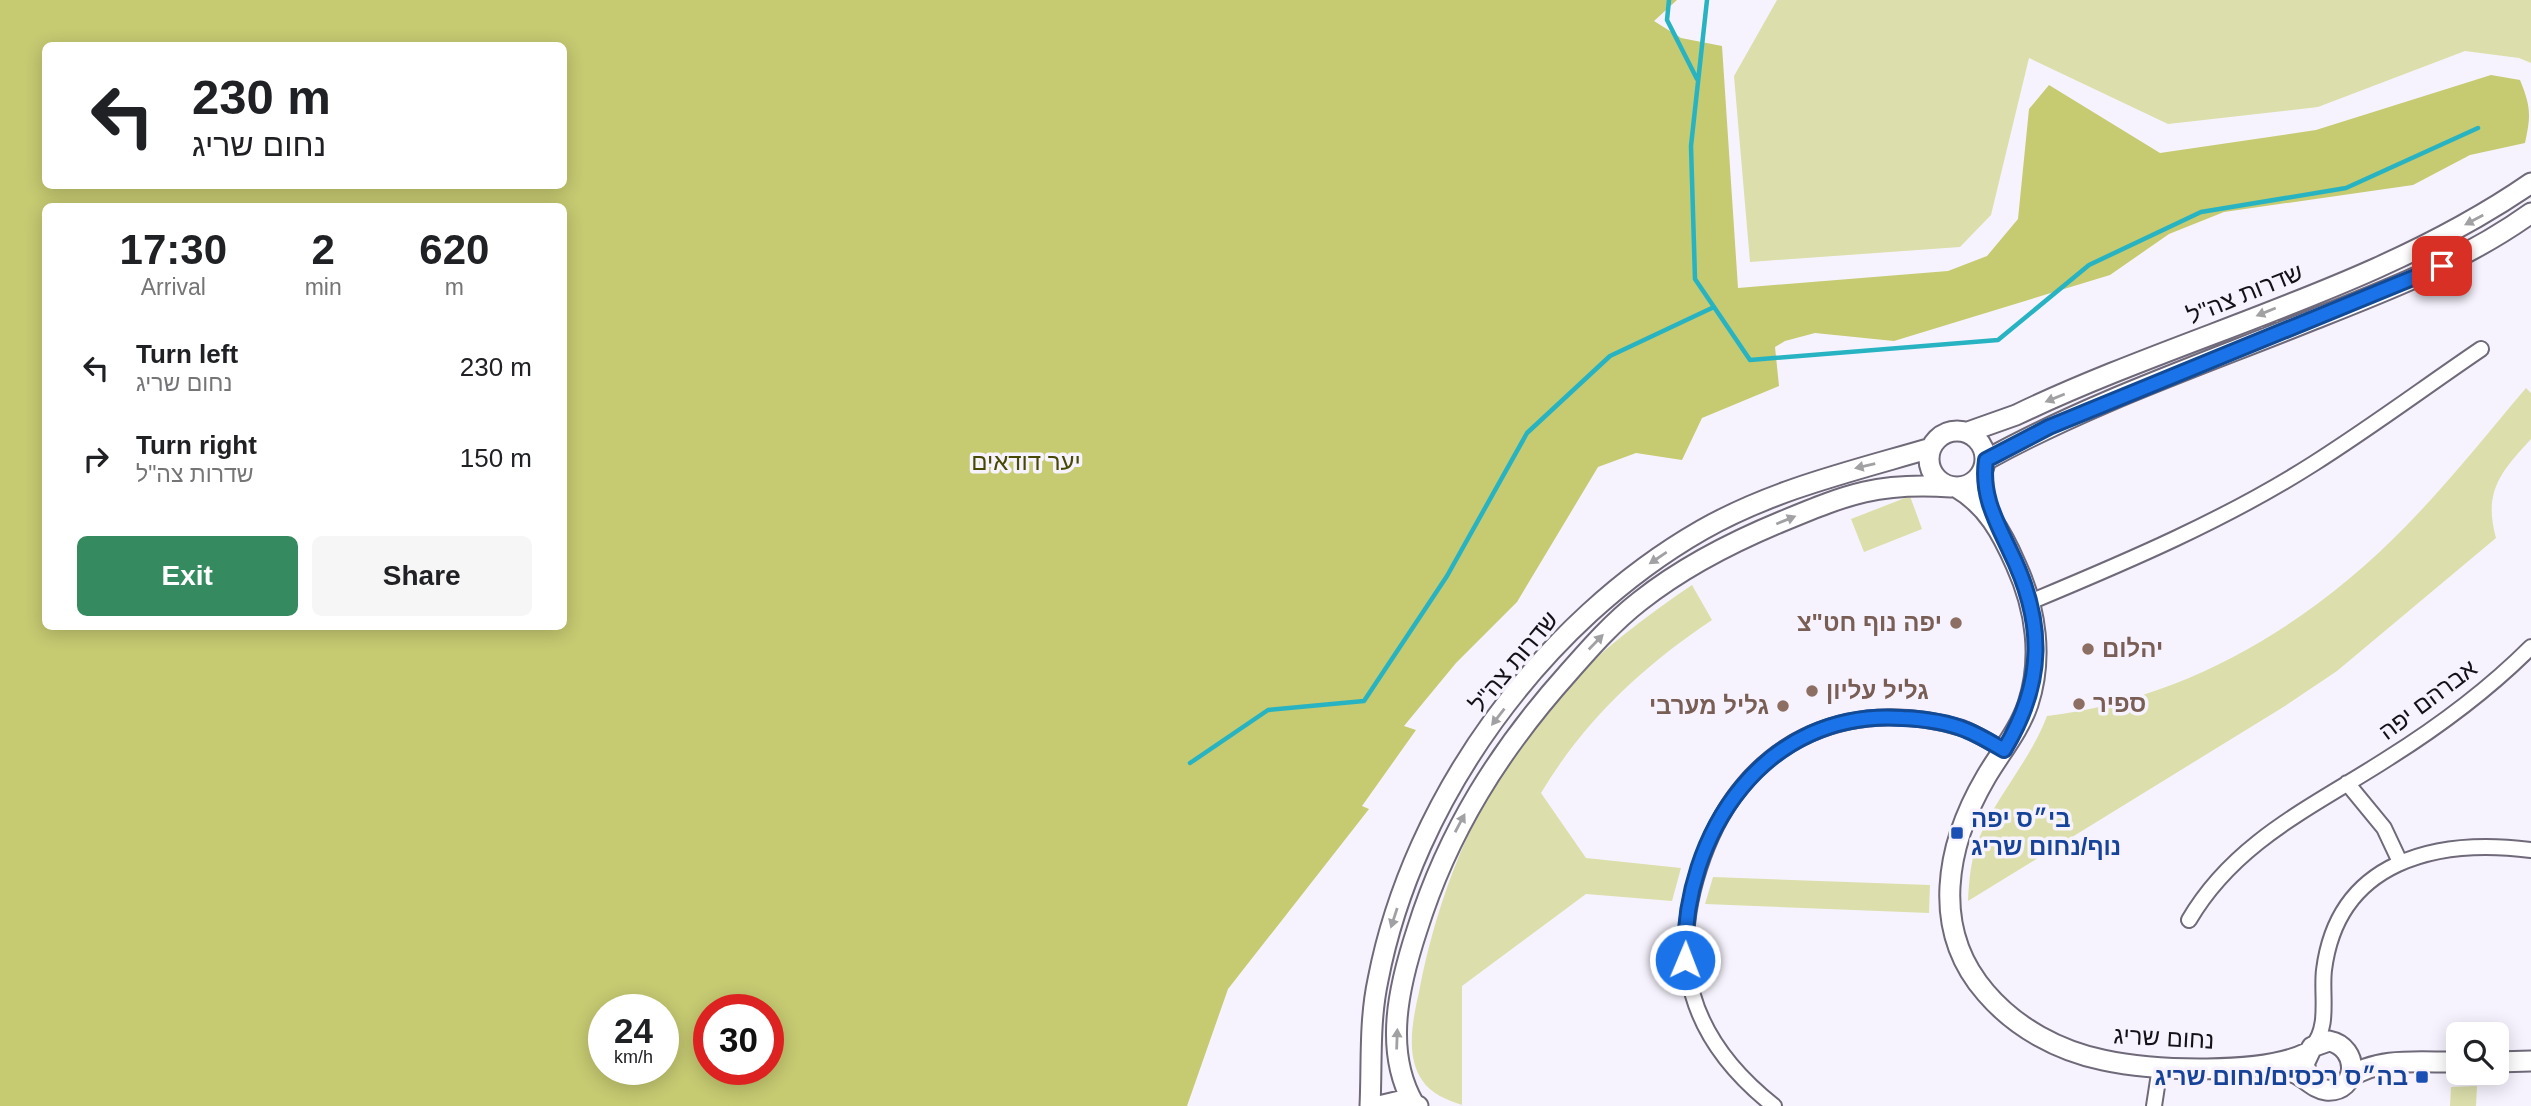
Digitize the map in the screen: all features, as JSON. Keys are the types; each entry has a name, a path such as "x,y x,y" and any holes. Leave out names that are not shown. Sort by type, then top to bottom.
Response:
{"main road":[{"name":"שדרות צה\"ל","path":"1968,432 2016,415 2402,257 2482,217 2531,183"},
{"name":"שדרות צה\"ל","path":"1986,463 2049,427 2412,280 2494,239 2531,214"},
{"path":"1968,432 1981,443 1986,463 1977,480 1954,487 1939,481 1931,471 1931,448 1946,433 1968,432"},
{"name":"שדרות צה\"ל","path":"1370,1106 1372,1023 1377,980 1404,885 1420,844 1460,771 1523,685 1603,598 1704,529 1813,482 1931,448"},
{"name":"נחום שריג","path":"1986,463 1985,493 1999,531 2020,572 2030,602 2036,637 2034,682 2018,727 1973,800 1955,850 1949,909 1955,942 1963,961 1989,996 2039,1037 2097,1059 2160,1067 2270,1065 2309,1050"},
{"name":"שדרות צה\"ל","path":"1416,1105 1397,1066 1397,1026 1402,985 1428,894 1444,855 1471,804 1543,701 1620,617 1716,551 1856,492 1904,485 1954,487"},
{"name":"נחום שריג","path":"1954,487 1977,501 1999,531"},
{"path":"2330,1106 2304,1068 2309,1050 2326,1041 2366,1058 2401,1063"},
{"path":"2340,1106 2353,1063 2343,1047"},
{"path":"2509,1062 2531,1061"},
{"path":"2313,1084 2335,1089 2370,1068 2401,1063 2446,1062"},
{"name":"נחום שריג","path":"2270,1065 2313,1084"},
{"path":"1378,1106 1394,1101 1416,1105"}],"street":[{"path":"2030,602 2155,548 2270,489 2313,464 2481,349"},
{"name":"אברהם יפה","path":"2189,920 2213,885 2241,855 2291,817 2448,717 2531,647"},
{"path":"1774,1106 1734,1070 1718,1050 1695,1006 1685,960 1687,912 1692,888 1708,843 1728,804 1753,773 1781,749 1813,731 1848,720 1885,716 1924,719 1965,729 2004,750"},
{"path":"2347,783 2384,828 2400,862"},
{"path":"2309,1050 2319,1035 2324,1004 2325,963 2339,918 2355,895 2375,877 2400,862 2429,852 2463,846 2531,850"},
{"path":"2324,1004 2331,1029 2343,1047"},
{"path":"2154,1106 2160,1067"}],"green space":[{"name":"יער דודאים","path":"0,0 1677,0 1654,21 1681,38 1722,46 1738,288 1948,271 1987,256 2018,219 2029,109 2049,85 2160,153 2316,130 2491,75 2520,80 2529,111 2525,143 2470,155 2413,185 2224,212 2169,234 2110,275 1894,341 1815,333 1785,341 1775,347 1779,386 1702,418 1682,460 1636,453 1598,467 1517,602 1456,663 1404,726 1416,730 1362,806 1369,809 1228,989 1187,1106 0,1106"},
{"path":"1777,0 2531,0 2531,63 2519,58 2465,51 2318,107 2168,124 2029,58 1991,215 1960,247 1750,262 1734,76"},
{"path":"2526,388 2531,393 2531,439 2497,483 2492,507 2496,538 2337,671 2285,706 1968,901 1971,868 1980,836 2047,716 2099,707 2149,693 2243,652 2287,625 2330,595 2407,525"},
{"path":"1910,496 1922,529 1864,552 1851,519"},
{"path":"1692,585 1712,620 1662,656 1617,697 1576,742 1541,793 1586,858 1681,868 1672,901 1586,894 1462,986 1462,1105 1445,1099 1426,1085 1417,1070 1412,1048 1413,1025 1439,911 1469,833 1510,760 1534,725 1561,693 1623,635"},
{"path":"1713,877 1930,885 1929,913 1705,904"},
{"path":"2477,1086 2476,1106 2450,1106 2451,1087"}],"waterway":[{"path":"1669,0 1667,20 1697,79"},
{"path":"1707,0 1691,146 1695,279 1750,360 1998,340 2089,265 2201,212 2346,188 2478,128"},
{"path":"1190,763 1268,710 1364,701 1447,576 1527,433 1610,356 1714,307"}],"place":[{"name":"יפה נוף חט\"צ","path":"1956,623"},
{"name":"יהלום","path":"2088,649"},
{"name":"גליל עליון","path":"1812,691"},
{"name":"ספיר","path":"2079,704"},
{"name":"גליל מערבי","path":"1783,706"},
{"name":"בי״ס יפה נוף/נחום שריג","path":"1957,833"},
{"name":"בה״ס רכסים/נחום שריג","path":"2422,1077"}],"route":[{"path":"1685,960 1687,912 1692,888 1708,843 1728,804 1753,773 1781,749 1813,731 1848,720 1885,716 1924,719 1965,729 2004,750 2018,727 2034,682 2036,637 2028,594 1985,493 1983,480 1986,460 2049,427 2442,266"}]}
